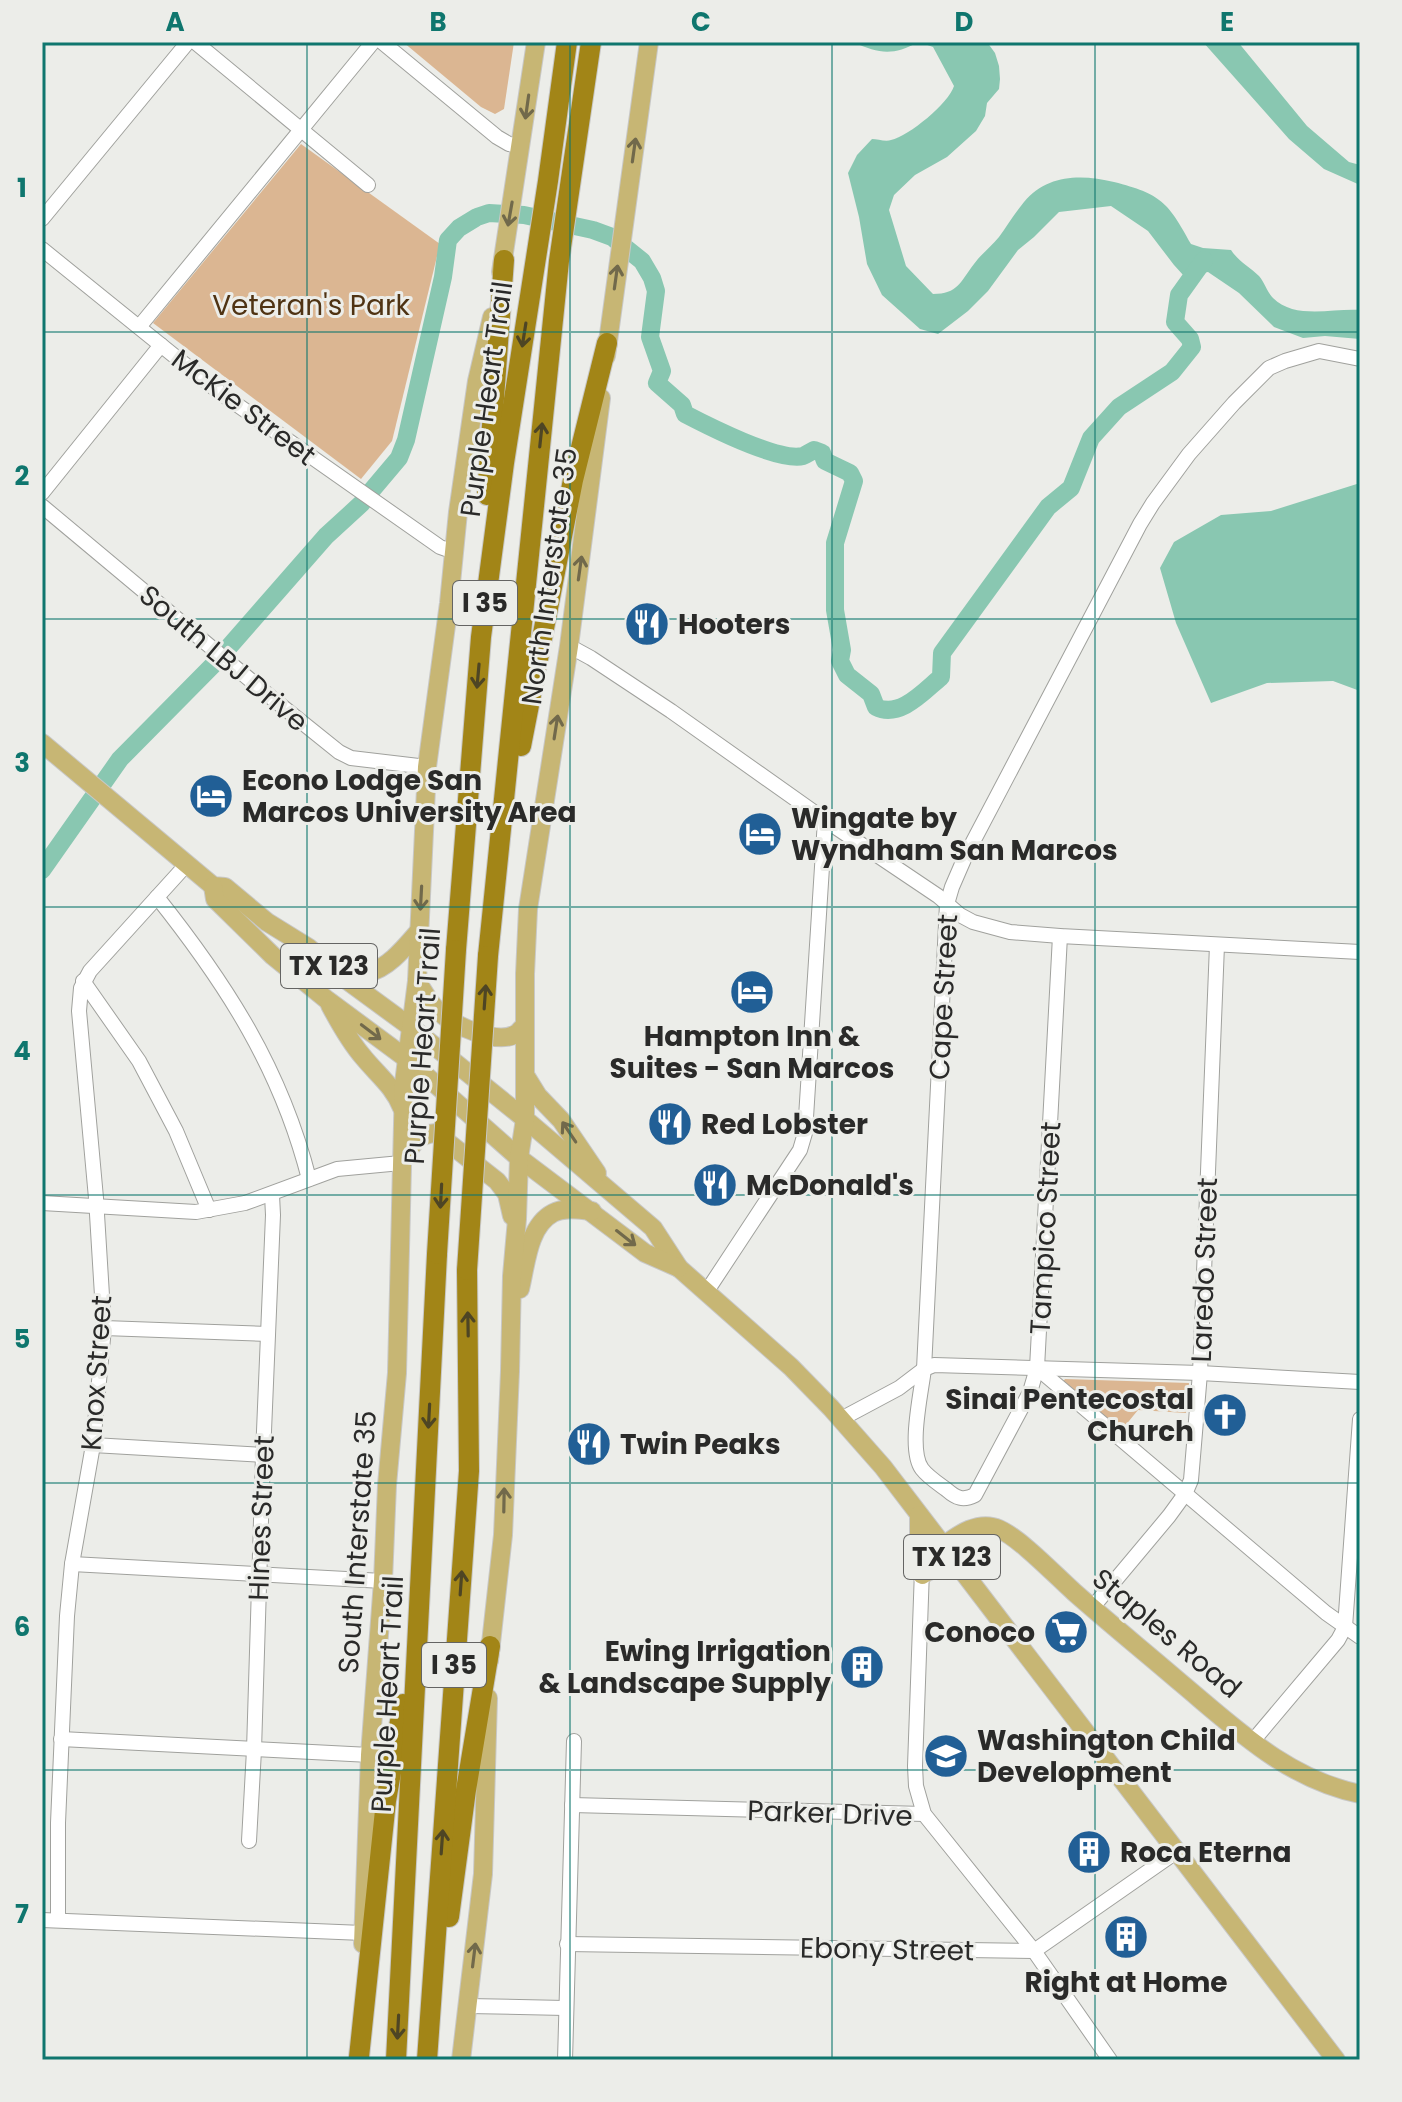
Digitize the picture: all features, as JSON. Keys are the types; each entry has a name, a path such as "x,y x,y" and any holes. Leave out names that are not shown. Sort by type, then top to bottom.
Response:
{"highway":[{"name":"Purple Heart Trail","path":"396,2060 437,1254 456,950 483,621 567,42"},
{"name":"Purple Heart Trail","path":"428,2060 469,1471 467,1270 488,956 559,261 591,42"},
{"path":"483,621 486,504 503,258"},
{"path":"496,875 573,480 608,335"},
{"path":"359,2058 386,1801 419,1613"},
{"path":"428,2060 466,1790 490,1646"}],"main road":[{"path":"412,1028 427,767 454,552 477,381 487,343 518,172 536,42"},
{"name":"North Interstate 35","path":"525,1119 528,909 569,646 649,42"},
{"path":"42,743 213,886 215,899 273,956 407,1059"},
{"name":"TX 123","path":"213,886 225,887 267,922 309,948 525,1119 653,1228 679,1268"},
{"path":"341,976 356,972 366,974 382,966 403,950 419,931"},
{"path":"417,981 440,1013 471,1032 501,1037 514,1035 525,1025"},
{"path":"326,999 346,1035 392,1088 403,1112"},
{"name":"South Interstate 35","path":"359,2058 370,1755 397,1373 403,1112 412,1028"},
{"name":"TX 123","path":"407,1059 519,1158 645,1253 679,1268 707,1291 791,1367 841,1419 883,1467 1336,2060"},
{"path":"525,1075 538,1096 561,1120 610,1192"},
{"path":"461,2060 483,1874 490,1646 503,1535 519,1158 525,1119"},
{"path":"401,1163 418,1139 436,1133 497,1181 507,1194 516,1234"},
{"path":"511,1323 531,1242 538,1226 553,1213 571,1209 592,1211"},
{"path":"919,1515 922,1572 941,1567 963,1571"},
{"name":"Staples Road","path":"943,1546 962,1532 978,1527 997,1528 1252,1742 1306,1777 1360,1794"}],"street":[{"path":"42,219 188,42"},
{"path":"195,42 368,185"},
{"path":"139,327 373,42"},
{"path":"382,42 497,137 521,146"},
{"name":"McKie Street","path":"42,249 219,392 440,547 454,552"},
{"path":"42,493 161,345"},
{"name":"Cape Street","path":"967,1499 956,1497 923,1471 916,1458 915,1443 924,1369 947,904 952,887 1140,524 1189,454 1269,368 1319,351 1360,359"},
{"name":"South LBJ Drive","path":"42,506 339,752 351,758 427,767"},
{"path":"569,646 671,711 960,915 993,928 1060,936 1360,952"},
{"path":"707,1291 800,1150 805,1133 825,820"},
{"path":"187,864 83,981 139,1061 176,1131 209,1210"},
{"path":"157,897 212,970 265,1058 288,1107 309,1179"},
{"name":"Tampico Street","path":"967,1499 975,1495 982,1482 1030,1392 1037,1368 1060,936"},
{"name":"Laredo Street","path":"1092,1608 1169,1516 1191,1480 1200,1373 1217,945"},
{"name":"Knox Street","path":"58,1920 67,1616 72,1564 93,1445 104,1328 97,1206 79,1011 83,981"},
{"path":"42,1203 196,1212 272,1195 337,1169 401,1163"},
{"name":"Hines Street","path":"249,1841 272,1195"},
{"path":"104,1328 268,1334"},
{"path":"841,1419 934,1365 1200,1373 1360,1382"},
{"path":"1037,1368 1360,1637"},
{"path":"1252,1742 1338,1640 1345,1627 1360,1419"},
{"path":"93,1445 263,1455"},
{"path":"924,1814 916,1786 915,1766 922,1572 928,1559 943,1546"},
{"path":"72,1564 383,1581"},
{"path":"61,1739 370,1755"},
{"path":"565,2060 574,1741"},
{"name":"Parker Drive","path":"572,1805 924,1814 1034,1951 1110,2060"},
{"path":"1034,1951 1176,1852"},
{"path":"42,1920 363,1933"},
{"name":"Ebony Street","path":"567,1944 1034,1951"},
{"path":"468,2006 565,2008"}],"green space":[{"path":"403,42 514,42 504,109 495,114 481,107"},
{"name":"Veteran's Park","path":"301,144 440,244 392,441 361,479 153,323"},
{"path":"1065,1379 1189,1383 1186,1413 1138,1410 1120,1432 1062,1383"}],"shaded area":[{"path":"853,42 919,42 901,50 886,52"},
{"path":"919,42 987,42 995,53 1000,79 999,89 987,103 985,116 976,131 947,157 915,175 894,195 889,210 906,266 933,294 948,292 958,286 1021,206 1043,186 1066,178 1102,179 1130,186 1162,202 1176,218 1191,244 1231,250 1259,276 1271,296 1282,305 1315,312 1360,310 1360,339 1303,338 1274,327 1239,293 1208,272 1184,276 1148,231 1111,206 1059,212 1018,250 988,291 968,311 938,334 920,329 882,295 867,264 848,173 857,155 872,139 889,141 908,132 937,110 951,93 954,86 933,47"},
{"path":"1203,42 1238,42 1307,126 1349,162 1360,165 1360,185 1324,169 1289,139"},
{"path":"1360,483 1360,691 1333,681 1267,683 1211,703 1176,623 1160,568 1174,542 1221,515 1271,511"}],"waterway":[{"path":"372,490 399,458 406,440 443,277 448,240 459,228 489,213 524,215 612,237 642,261 652,278 656,291 650,337 662,371 657,383 682,405 685,414 744,442 778,454 803,456 814,450 822,453 825,461 850,473 854,481 835,543 835,610 842,650 840,661 847,675 871,694 876,707 894,709 911,702 941,677 942,653 1048,507 1071,488 1091,438 1119,407 1172,372 1192,347 1190,339 1175,322 1179,295 1204,260"},
{"path":"228,648 326,536 362,503"},
{"path":"42,870 120,759 215,663"}],"place":[{"name":"Hooters","path":"647,624"},
{"name":"Econo Lodge San Marcos University Area","path":"211,796"},
{"name":"Wingate by Wyndham San Marcos","path":"760,834"},
{"name":"Hampton Inn & Suites - San Marcos","path":"752,992"},
{"name":"Red Lobster","path":"670,1124"},
{"name":"McDonald's","path":"715,1185"},
{"name":"Sinai Pentecostal Church","path":"1225,1415"},
{"name":"Twin Peaks","path":"589,1444"},
{"name":"Conoco","path":"1066,1632"},
{"name":"Ewing Irrigation & Landscape Supply","path":"862,1667"},
{"name":"Washington Child Development","path":"946,1756"},
{"name":"Roca Eterna","path":"1089,1852"},
{"name":"Right at Home","path":"1126,1937"}]}
